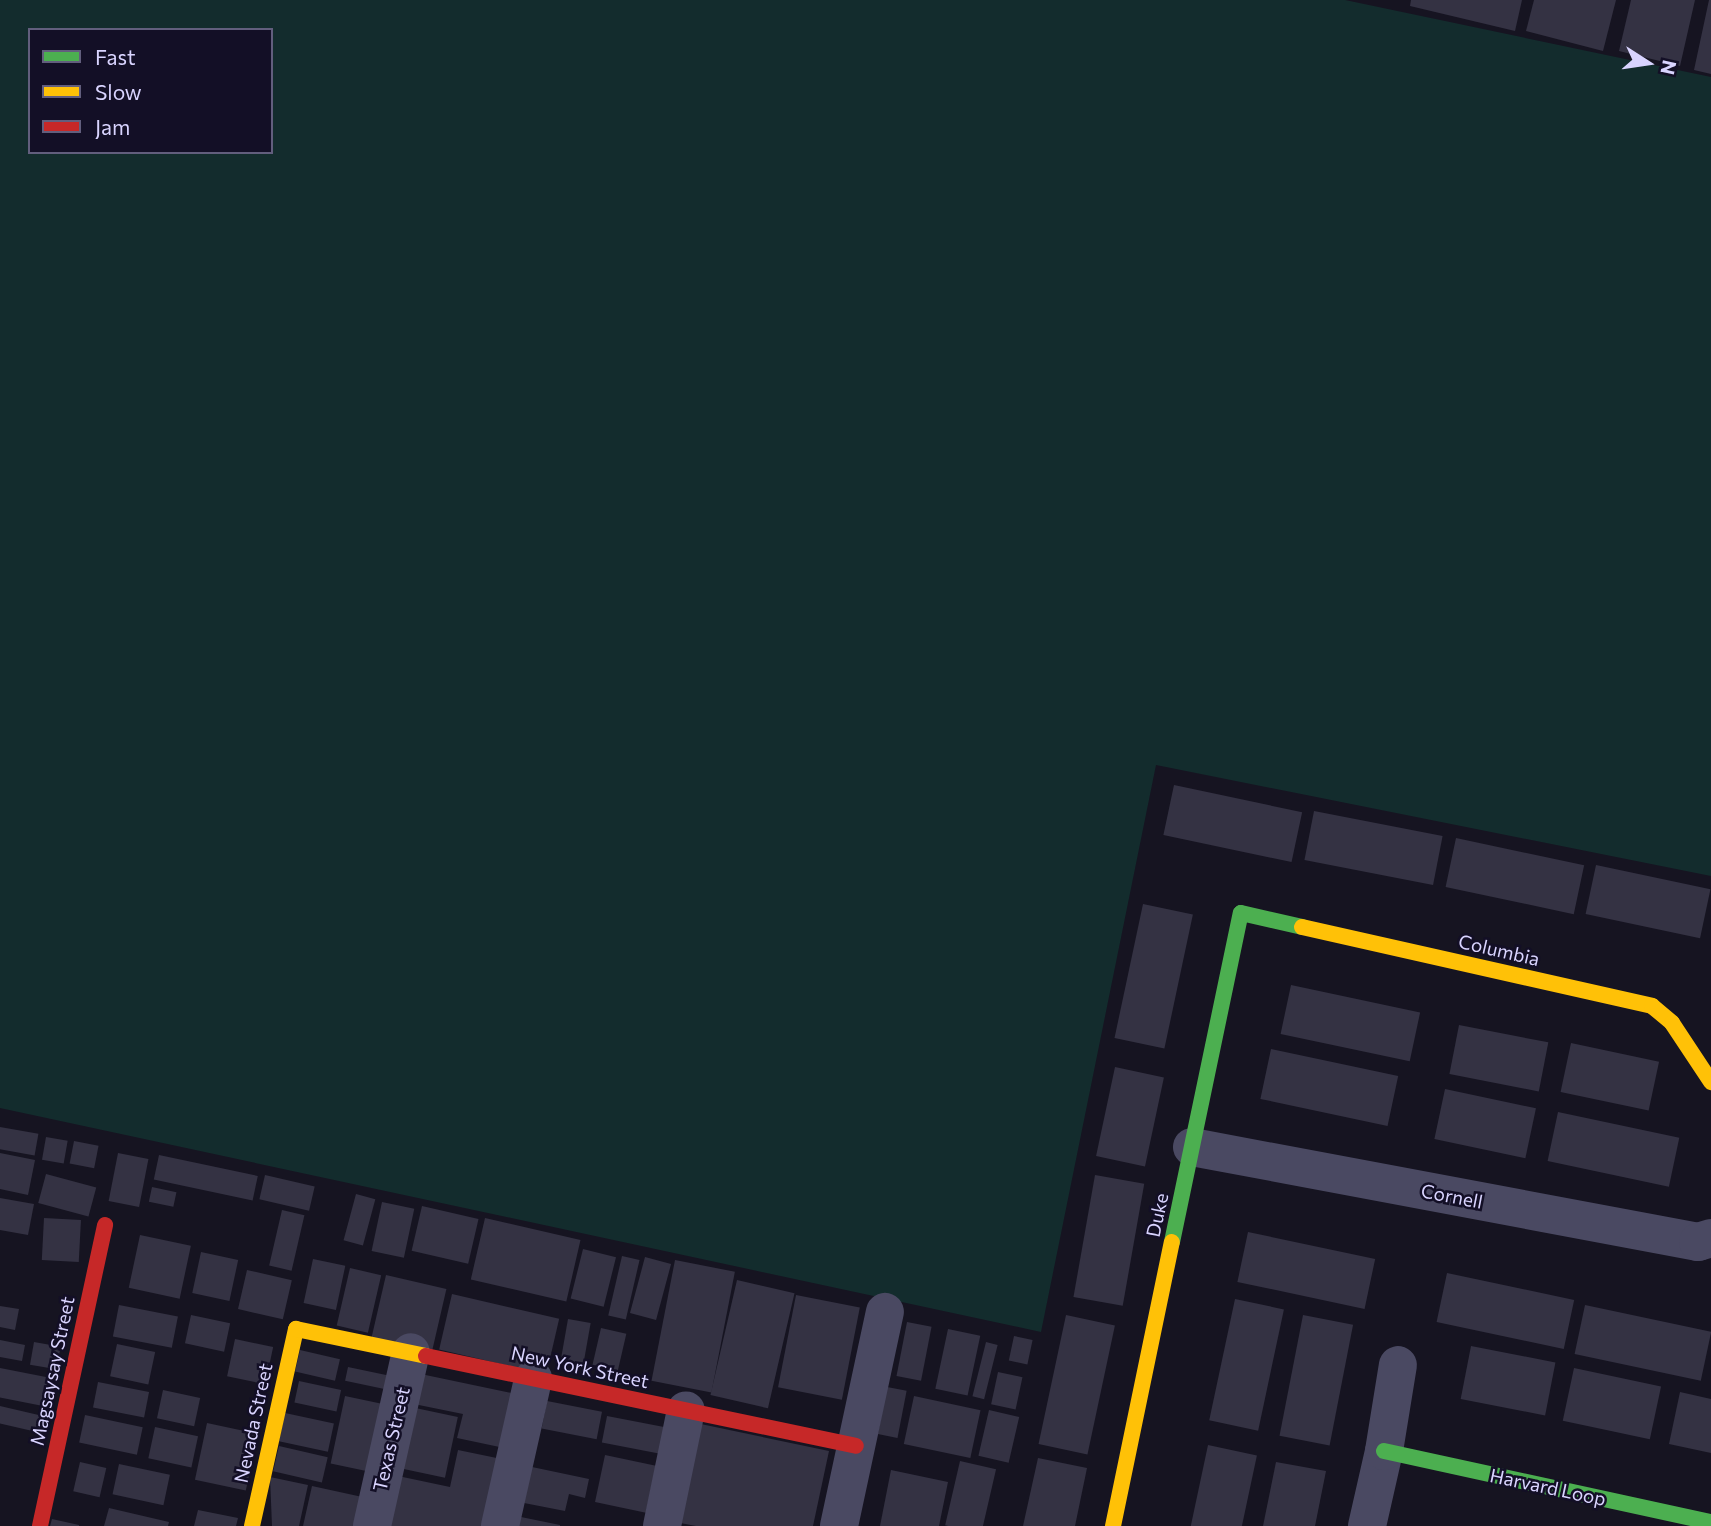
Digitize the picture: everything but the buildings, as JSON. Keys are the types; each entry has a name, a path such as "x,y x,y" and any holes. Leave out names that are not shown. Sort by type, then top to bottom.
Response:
{"street":[{"name":"Columbia","path":"1241,913 1652,1006 1672,1023 1711,1082"},
{"name":"Duke","path":"1113,1526 1241,913"},
{"name":"Cornell","path":"1192,1147 1698,1242 1711,1238"},
{"name":"Magsaysay Street","path":"40,1526 105,1225"},
{"path":"839,1526 885,1312"},
{"name":"New York Street","path":"296,1329 856,1446"},
{"name":"Nevada Street","path":"252,1526 296,1329"},
{"name":"Texas Street","path":"372,1526 411,1352"},
{"path":"1367,1526 1384,1451 1398,1365"},
{"path":"500,1526 533,1378"},
{"path":"662,1526 685,1410"},
{"name":"Harvard Loop","path":"1384,1451 1711,1522"}],"green space":[{"path":"0,0 1345,0 1711,77 1711,876 1156,765 1041,1332 0,1108"}],"traffic: fast":[{"path":"1172,1242 1241,913 1302,927"},
{"path":"1384,1451 1711,1522"}],"traffic: slow":[{"path":"1302,927 1652,1006 1672,1023 1711,1082"},
{"path":"1113,1526 1172,1242"},
{"path":"252,1526 296,1329 426,1356"}],"traffic: jam":[{"path":"40,1526 105,1225"},
{"path":"426,1356 856,1446"}]}
